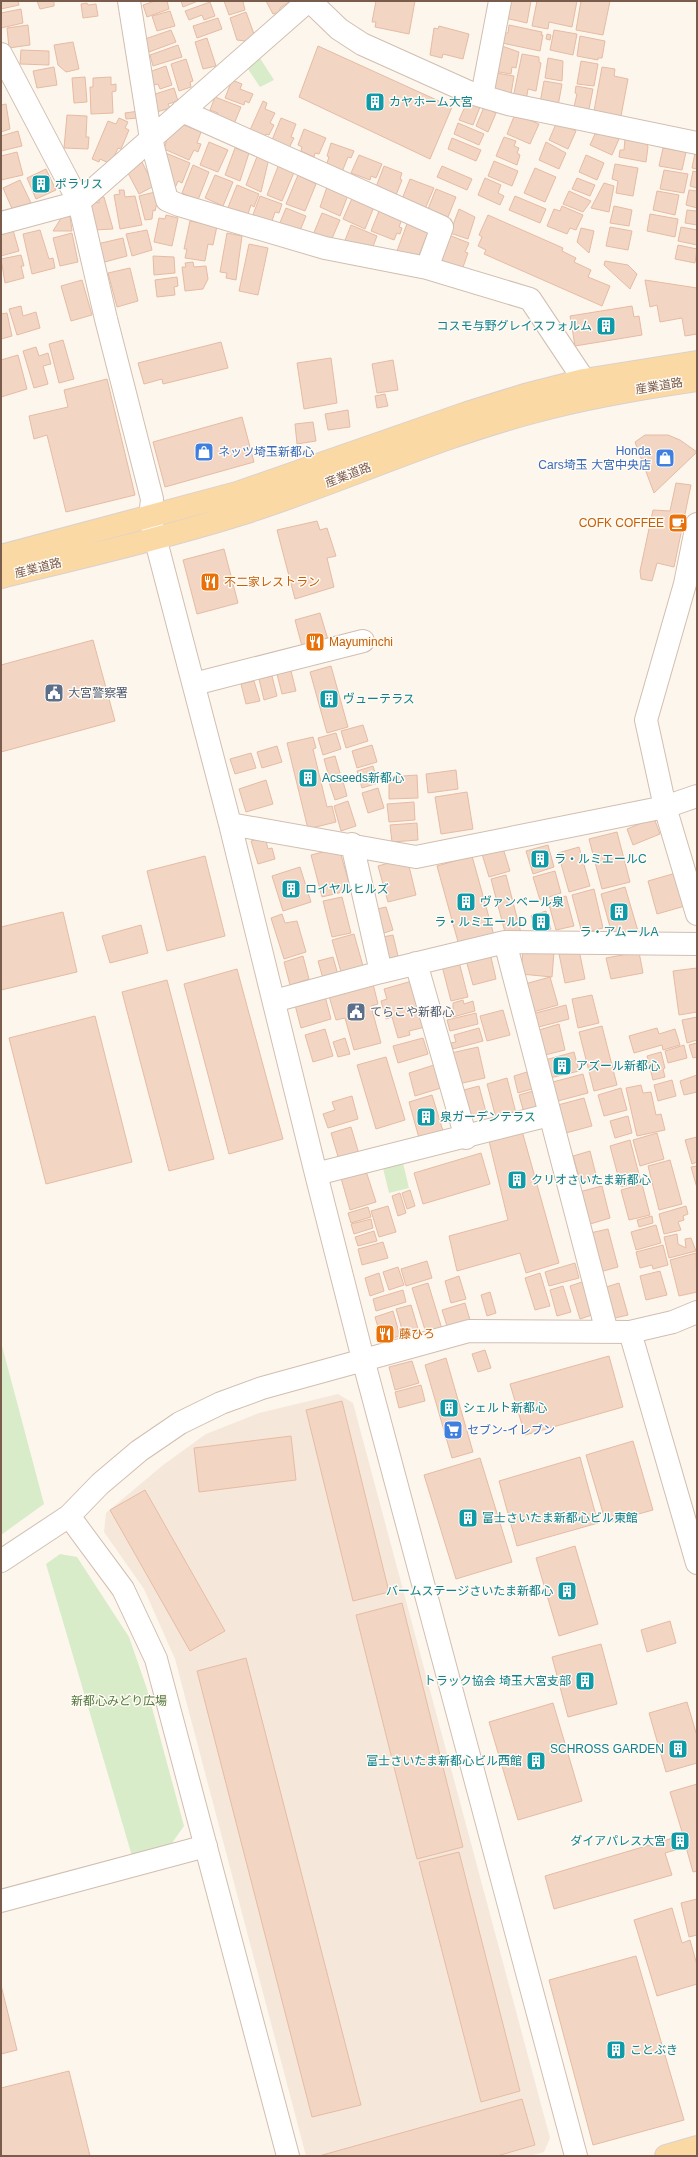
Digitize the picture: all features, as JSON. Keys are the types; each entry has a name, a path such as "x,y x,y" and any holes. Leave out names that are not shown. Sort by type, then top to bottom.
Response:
{"main road":[{"name":"産業道路","path":"1,556 150,518 300,473 467,413 525,395 584,380 697,362"},
{"name":"産業道路","path":"1,577 155,539 244,513 400,455 532,412 596,397 697,380"},
{"path":"666,2156 697,2147"}],"street":[{"path":"1,223 79,202 309,1 339,30 362,44 482,96 515,106 697,143"},
{"path":"482,96 500,1"},
{"path":"129,2 151,139 167,200 179,205 325,248 427,268 530,299 584,380"},
{"path":"1,54 79,202 106,319 152,499 150,518 155,539 230,824 363,1359 576,2156"},
{"path":"182,111 442,226 427,268"},
{"path":"697,524 694,549 685,584 646,720 664,807 697,914"},
{"path":"194,684 363,641"},
{"path":"230,824 352,844 416,857 664,807 697,796"},
{"path":"352,844 381,972"},
{"path":"274,1001 416,963 505,942 697,944"},
{"path":"505,942 606,1332"},
{"path":"416,963 466,1138"},
{"path":"316,1174 466,1138 549,1115"},
{"path":"1,1561 69,1516 100,1484 139,1451 180,1423 221,1402 262,1388 363,1359 469,1331 630,1332 673,1322 697,1312"},
{"path":"630,1332 697,1563"},
{"path":"69,1516 123,1590 156,1659 288,2156"},
{"path":"1,1901 206,1846"}],"shaded area":[{"path":"338,1394 353,1403 550,2138 544,2152 529,2156 306,2156 175,1659 144,1589 104,1532 106,1513 163,1465 206,1434 259,1413"}],"green space":[{"path":"258,55 274,80 260,87 244,63"},
{"path":"402,1159 409,1188 389,1193 382,1164"},
{"path":"1,1342 44,1504 1,1535"},
{"name":"新都心みどり広場","path":"60,1554 77,1557 129,1637 147,1689 184,1826 172,1843 132,1856 46,1564"}],"building":[{"path":"1,1 18,1 19,5 1,9"},
{"path":"37,1 54,1 54,6 40,9"},
{"path":"155,1 167,1 169,9 147,17 143,5"},
{"path":"181,1 198,1 183,7"},
{"path":"224,1 245,1 243,2 245,10 229,15"},
{"path":"266,1 291,1 280,8 280,12 273,14"},
{"path":"376,1 415,1 409,34 375,27 376,22 372,22"},
{"path":"508,1 531,1 527,23 505,18"},
{"path":"537,1 577,1 572,27 549,22 548,29 532,26"},
{"path":"581,1 610,1 603,35 576,30"},
{"path":"210,2 215,16 204,20 202,15 189,20 185,11"},
{"path":"87,3 88,5 96,4 98,16 83,18 81,4"},
{"path":"21,9 23,23 1,28 1,13"},
{"path":"170,11 175,26 157,31 152,16"},
{"path":"246,12 254,34 253,37 245,41 237,40 230,18"},
{"path":"218,18 222,29 197,38 193,26"},
{"path":"28,25 30,45 9,48 7,28"},
{"path":"509,25 542,32 541,35 543,35 540,51 502,43 503,33 508,33"},
{"path":"439,26 469,34 463,59 443,54 442,58 430,55 434,28 438,29"},
{"path":"171,30 176,42 149,52 145,39"},
{"path":"554,30 577,34 573,55 550,50"},
{"path":"547,34 551,35 550,40 546,39"},
{"path":"580,36 605,41 602,58 598,58 598,60 577,56"},
{"path":"207,38 216,66 203,69 195,42"},
{"path":"73,42 79,69 66,72 58,65 54,45"},
{"path":"178,45 182,57 153,66 150,55"},
{"name":"カヤホーム大宮","path":"318,46 452,107 430,159 299,97"},
{"path":"502,46 519,52 516,68 512,67 511,74 493,71"},
{"path":"21,50 49,51 49,65 20,64"},
{"path":"522,54 539,57 539,62 541,63 536,91 528,89 526,101 513,98"},
{"path":"548,58 563,61 562,81 545,78"},
{"path":"186,59 193,81 190,82 191,87 179,91 171,64"},
{"path":"581,61 598,64 594,86 577,84"},
{"path":"166,66 172,85 160,89 158,84 154,85 149,72"},
{"path":"54,67 57,85 37,88 33,71"},
{"path":"602,67 615,69 614,76 628,79 621,116 594,111"},
{"path":"496,73 514,76 511,94 493,90"},
{"path":"85,77 87,102 74,103 72,78"},
{"path":"111,77 111,85 116,84 116,91 112,92 113,113 91,114 90,87 93,87 93,78"},
{"path":"232,80 242,84 240,89 253,94 249,103 245,101 244,105 225,98"},
{"path":"544,81 562,84 558,106 540,103"},
{"path":"576,86 593,89 589,109 586,109 585,113 573,111 577,94 575,93"},
{"path":"174,88 178,101 168,104 170,108 157,112 152,95"},
{"path":"215,97 241,107 234,124 216,117 218,113 210,110"},
{"path":"263,101 267,103 265,109 275,113 270,123 274,125 269,135 266,134 265,136 250,130"},
{"path":"467,102 480,107 473,125 459,120"},
{"path":"6,104 10,129 1,132 1,105"},
{"path":"484,107 496,113 488,132 476,126"},
{"path":"139,111 139,118 126,119 125,113"},
{"path":"515,114 539,124 530,144 507,134"},
{"path":"67,115 87,116 86,137 89,137 88,149 64,148"},
{"path":"119,118 128,122 125,128 129,130 121,149 118,148 111,164 100,159 99,162 92,159 108,121 116,124"},
{"path":"281,118 296,124 291,137 294,138 289,148 272,140"},
{"path":"458,123 484,134 479,145 454,134"},
{"path":"556,124 562,127 563,125 576,131 568,149 549,140"},
{"path":"184,125 201,132 197,143 201,144 198,152 194,150 189,160 164,149 167,139"},
{"path":"304,129 326,138 319,154 315,153 314,157 301,151 302,147 298,145"},
{"path":"18,131 22,146 1,151 1,136"},
{"path":"595,134 605,134 619,139 612,155 590,145"},
{"path":"504,137 516,141 514,146 519,148 517,153 520,155 517,165 496,156"},
{"path":"452,138 481,150 476,161 448,149"},
{"path":"625,139 646,143 648,147 646,162 619,157 620,150 624,150"},
{"path":"209,142 228,150 218,172 200,165"},
{"path":"546,142 566,153 559,169 539,160"},
{"path":"331,143 354,151 351,158 348,157 342,172 326,166"},
{"path":"235,148 249,153 240,181 225,175"},
{"path":"663,148 686,152 682,170 659,166"},
{"path":"161,151 190,163 182,183 178,181 176,186 167,183"},
{"path":"17,152 23,175 1,180 1,156"},
{"path":"695,153 697,153 697,169 692,168"},
{"path":"258,154 269,158 261,192 246,185"},
{"path":"359,155 382,164 376,178 371,176 370,180 351,173"},
{"path":"586,155 604,163 597,180 579,172"},
{"path":"494,161 518,171 512,186 488,176"},
{"path":"142,162 154,186 139,194 128,173"},
{"path":"279,164 295,170 282,201 267,195"},
{"path":"615,164 638,168 633,196 616,193 618,181 612,179"},
{"path":"193,165 209,172 198,200 182,193"},
{"path":"384,166 402,173 400,179 402,180 396,195 376,187"},
{"path":"442,166 472,179 467,190 437,177"},
{"path":"535,168 556,177 545,202 524,193"},
{"name":"ポラリス","path":"46,169 56,190 36,199 27,178"},
{"path":"664,170 688,174 684,193 660,189"},
{"path":"693,171 697,172 697,188 690,186"},
{"path":"215,175 233,182 223,206 205,198"},
{"path":"298,175 316,184 305,211 286,204"},
{"path":"485,178 501,185 498,193 504,196 500,205 478,195"},
{"path":"577,178 595,185 590,196 572,189"},
{"path":"410,179 434,188 425,209 402,199"},
{"path":"20,180 31,203 13,211 3,188"},
{"path":"604,183 614,186 609,212 591,208"},
{"path":"237,185 259,194 254,207 251,205 248,214 237,210 235,213 227,210"},
{"path":"327,187 348,195 340,216 320,207"},
{"path":"436,189 456,197 448,217 428,209"},
{"path":"119,190 124,190 125,197 135,196 142,225 120,229 114,195 120,194"},
{"path":"689,190 697,191 697,208 686,205"},
{"path":"569,191 591,201 583,212 563,204"},
{"path":"657,191 679,195 675,215 653,210"},
{"path":"155,192 158,198 155,211 153,210 152,219 145,220 139,196"},
{"path":"260,196 282,204 279,213 275,212 271,224 251,220"},
{"path":"353,196 374,207 365,229 343,219"},
{"path":"515,196 546,209 540,223 509,210"},
{"path":"104,197 113,229 93,230 86,210 95,202 99,203 99,198"},
{"path":"562,206 583,215 576,230 570,228 567,234 547,226 554,209 560,211"},
{"path":"614,206 632,210 629,226 610,223"},
{"path":"286,208 306,216 299,233 279,225"},
{"path":"459,209 475,217 468,239 450,233"},
{"path":"687,210 697,211 697,225 685,223"},
{"path":"379,211 402,219 399,227 402,228 400,234 397,233 394,240 371,231"},
{"path":"322,213 340,220 330,243 313,235"},
{"path":"650,214 678,219 675,237 647,231"},
{"path":"63,215 70,216 72,231 53,231"},
{"path":"166,215 178,218 172,246 154,242 159,218 165,219"},
{"path":"488,215 563,248 562,251 576,258 574,262 591,270 588,277 610,286 602,306 484,254 486,250 478,246 482,237 479,235"},
{"path":"190,221 217,226 213,245 208,244 205,261 185,258 187,249 184,249"},
{"path":"408,221 429,230 419,255 416,254 414,258 397,251"},
{"path":"351,225 377,236 372,249 344,243"},
{"path":"610,227 632,231 628,250 606,246"},
{"path":"681,227 697,230 697,245 678,241"},
{"path":"581,228 594,231 589,253 577,242"},
{"path":"13,230 19,251 1,256 1,233"},
{"path":"40,230 49,259 53,258 55,268 32,274 23,234"},
{"path":"147,230 152,250 132,256 126,234"},
{"path":"72,233 78,262 60,266 53,238"},
{"path":"227,233 242,236 236,280 226,278 227,273 220,272"},
{"path":"449,235 469,243 465,252 468,253 462,270 439,261"},
{"path":"123,238 127,256 101,263 97,244"},
{"path":"249,244 268,248 258,295 239,291"},
{"path":"678,245 697,249 695,263 675,259"},
{"path":"21,255 24,266 21,266 24,278 5,283 1,259"},
{"path":"153,256 174,257 175,273 154,275"},
{"path":"605,261 628,265 637,274 630,289 604,265"},
{"path":"193,262 194,267 206,266 208,279 203,289 185,291 182,267 186,267 185,263"},
{"path":"130,268 138,301 117,307 108,273"},
{"path":"177,277 178,286 174,287 175,295 157,297 155,280"},
{"path":"82,280 92,315 71,321 61,286"},
{"path":"645,280 697,288 697,334 685,336 682,318 660,322 657,305 650,307"},
{"path":"21,306 23,316 36,312 40,328 17,335 9,309"},
{"name":"コスモ与野グレイスフォルム","path":"632,306 634,317 639,316 642,335 575,346 570,316"},
{"path":"7,313 12,336 1,339 1,314"},
{"path":"63,340 74,379 59,383 49,344"},
{"path":"221,342 228,368 163,384 162,379 144,384 138,363"},
{"path":"36,347 39,356 48,353 51,364 43,366 48,384 34,388 23,351"},
{"path":"18,355 27,389 1,397 1,360"},
{"path":"331,358 337,403 304,409 297,363"},
{"path":"393,360 398,390 377,393 372,364"},
{"path":"107,379 135,495 66,512 47,435 34,439 29,416 68,407 64,390"},
{"path":"385,394 388,406 377,408 375,396"},
{"path":"348,410 350,427 328,430 325,414"},
{"name":"ネッツ埼玉新都心","path":"242,417 254,462 165,487 153,442"},
{"path":"313,422 316,441 297,444 295,424"},
{"path":"645,435 668,435 680,440 697,452 654,493 635,442"},
{"path":"676,483 691,485 674,567 657,563 652,581 641,579 640,571 653,510 670,511"},
{"path":"317,521 320,530 327,528 336,556 327,558 334,587 295,599 277,530"},
{"name":"不二家レストラン","path":"224,549 238,603 197,614 183,560"},
{"path":"320,613 329,643 303,650 295,620"},
{"name":"大宮警察署","path":"93,640 115,721 1,752 1,665"},
{"name":"ヴューテラス","path":"331,666 348,727 327,733 310,672"},
{"path":"291,671 296,691 282,694 277,674"},
{"path":"272,676 277,696 264,700 259,679"},
{"path":"254,681 260,701 246,704 241,684"},
{"path":"363,725 368,741 346,748 341,731"},
{"path":"336,733 341,749 323,755 318,738"},
{"name":"Acseeds新都心","path":"313,737 316,748 313,749 327,807 332,806 336,822 308,829 287,743"},
{"path":"372,745 377,762 357,768 352,751"},
{"path":"277,746 282,762 262,768 257,752"},
{"path":"251,753 256,768 235,774 230,759"},
{"path":"335,756 340,773 329,777 324,759"},
{"path":"373,766 378,783 362,788 357,771"},
{"path":"456,770 458,789 428,793 426,774"},
{"path":"417,775 418,798 389,799 389,777"},
{"path":"342,778 347,796 335,800 329,782"},
{"path":"266,780 273,804 246,812 239,789"},
{"path":"378,788 384,808 368,813 362,793"},
{"path":"467,792 473,829 441,834 435,797"},
{"path":"348,801 356,826 341,831 334,806"},
{"path":"414,802 415,820 389,822 387,804"},
{"path":"654,818 660,834 633,845 627,829"},
{"path":"417,823 418,840 392,842 390,825"},
{"path":"617,832 630,882 602,889 589,839"},
{"path":"265,837 268,849 272,848 275,859 258,864 251,841"},
{"name":"ラ・ルミエールC","path":"548,845 554,867 533,874 526,851"},
{"path":"579,847 590,886 569,892 558,853"},
{"path":"339,848 351,890 322,897 311,855"},
{"path":"503,848 510,871 489,877 482,854"},
{"path":"205,856 225,936 167,951 147,871"},
{"name":"ヴァンベール泉","path":"472,856 495,939 460,949 437,866"},
{"path":"407,858 416,895 388,902 378,866"},
{"name":"ロイヤルヒルズ","path":"300,867 311,902 283,911 272,876"},
{"path":"555,871 561,893 540,900 533,877"},
{"path":"676,873 685,906 657,914 648,881"},
{"path":"506,875 521,933 506,936 491,879"},
{"name":"ラ・アムールA","path":"625,887 638,931 613,938 601,894"},
{"path":"594,889 603,928 582,933 572,895"},
{"path":"566,896 574,926 556,930 548,901"},
{"path":"342,897 351,933 332,937 323,901"},
{"path":"386,907 393,930 384,933 377,909"},
{"name":"ラ・ルミエールD","path":"546,911 551,929 537,933 531,916"},
{"path":"63,912 77,972 1,990 1,927"},
{"path":"282,914 285,923 297,921 306,952 284,959 271,918"},
{"path":"141,925 148,953 110,963 102,936"},
{"path":"354,934 363,966 341,972 332,940"},
{"path":"393,935 398,956 388,959 383,937"},
{"path":"523,949 554,952 552,977 521,974"},
{"path":"579,950 585,979 565,983 559,954"},
{"path":"639,952 643,973 611,979 606,958"},
{"path":"490,953 496,979 473,985 466,960"},
{"path":"303,956 309,979 290,985 284,962"},
{"path":"333,957 339,978 324,982 318,961"},
{"path":"459,962 468,997 451,1001 442,966"},
{"path":"697,968 697,1012 679,1015 673,971"},
{"path":"237,969 283,1139 229,1154 184,984"},
{"path":"550,977 558,1005 533,1012 525,984"},
{"path":"167,980 214,1159 169,1171 122,992"},
{"path":"412,981 425,1027 409,1031 410,1035 398,1038 392,1017 386,1019 381,1001 387,999 384,989"},
{"path":"373,984 378,1004 371,1006 381,1043 354,1050 345,1018 336,1020 329,996"},
{"path":"592,995 599,1023 578,1028 572,999"},
{"path":"325,996 331,1019 301,1028 295,1005"},
{"path":"463,1000 464,1004 473,1001 475,1011 453,1017 453,1003"},
{"path":"566,1005 569,1019 535,1028 532,1014"},
{"path":"503,1010 510,1035 487,1041 480,1016"},
{"path":"476,1013 478,1024 450,1031 447,1020"},
{"path":"95,1016 132,1162 46,1184 9,1038"},
{"path":"697,1017 697,1040 687,1043 682,1020"},
{"path":"559,1024 565,1050 545,1055 539,1030"},
{"path":"602,1026 617,1085 594,1091 579,1032"},
{"path":"479,1028 483,1041 453,1049 451,1043 456,1042 454,1035"},
{"path":"657,1028 659,1034 675,1029 680,1045 663,1050 662,1045 634,1053 629,1036"},
{"path":"325,1029 333,1056 313,1062 305,1035"},
{"path":"345,1038 350,1054 338,1057 333,1042"},
{"path":"423,1038 428,1054 398,1063 393,1046"},
{"path":"697,1043 697,1057 693,1058 689,1045"},
{"path":"684,1045 687,1058 668,1063 665,1051"},
{"path":"478,1047 485,1078 458,1084 451,1053"},
{"name":"アズール新都心","path":"574,1052 579,1071 550,1078 545,1060"},
{"path":"661,1052 665,1068 663,1069 665,1077 653,1080 647,1056"},
{"path":"386,1057 405,1120 376,1129 357,1065"},
{"path":"434,1065 441,1088 415,1096 409,1073"},
{"path":"527,1072 532,1089 518,1093 514,1076"},
{"path":"583,1074 588,1093 554,1102 549,1083"},
{"path":"697,1075 697,1092 684,1095 680,1081"},
{"path":"507,1078 516,1113 496,1118 487,1084"},
{"path":"672,1080 676,1096 658,1101 654,1085"},
{"path":"641,1085 643,1093 651,1092 656,1115 661,1114 665,1130 637,1136 626,1088"},
{"path":"479,1086 486,1112 467,1118 460,1091"},
{"path":"621,1088 627,1110 604,1116 598,1095"},
{"path":"533,1091 538,1109 524,1113 519,1095"},
{"name":"泉ガーデンテラス","path":"432,1095 443,1131 419,1138 409,1102"},
{"path":"352,1096 358,1119 328,1128 323,1114 335,1110 332,1102"},
{"path":"584,1098 592,1126 562,1134 554,1106"},
{"path":"628,1116 632,1133 615,1138 610,1121"},
{"path":"351,1127 359,1154 339,1160 331,1133"},
{"name":"クリオさいたま新都心","path":"522,1131 559,1263 526,1273 520,1253 457,1271 449,1236 508,1220 489,1141"},
{"path":"657,1133 664,1159 640,1166 633,1140"},
{"path":"697,1137 697,1162 692,1164 685,1140"},
{"path":"630,1140 641,1182 621,1187 610,1146"},
{"path":"590,1151 597,1179 581,1184 573,1156"},
{"path":"481,1153 490,1184 423,1204 414,1173"},
{"path":"670,1160 682,1204 659,1210 648,1166"},
{"path":"697,1166 697,1188 691,1167"},
{"path":"366,1171 376,1202 350,1210 341,1178"},
{"path":"642,1184 650,1215 629,1220 621,1190"},
{"path":"602,1186 610,1218 587,1225 579,1192"},
{"path":"410,1190 415,1206 407,1209 402,1193"},
{"path":"400,1193 406,1213 398,1216 392,1196"},
{"path":"388,1206 396,1232 379,1237 371,1211"},
{"path":"686,1206 688,1214 683,1216 684,1220 678,1222 681,1230 664,1234 659,1214"},
{"path":"368,1207 371,1217 351,1223 348,1213"},
{"path":"652,1216 653,1223 639,1227 637,1220"},
{"path":"371,1219 373,1228 354,1234 351,1224"},
{"path":"656,1225 661,1243 636,1250 631,1232"},
{"path":"608,1229 618,1267 600,1272 590,1233"},
{"path":"374,1231 377,1241 358,1246 355,1237"},
{"path":"677,1234 678,1244 686,1248 685,1239 691,1238 696,1251 669,1258 664,1237"},
{"path":"383,1242 388,1258 362,1265 358,1249"},
{"path":"663,1245 668,1265 653,1269 652,1265 640,1268 636,1252"},
{"path":"696,1253 697,1292 679,1296 670,1260"},
{"path":"427,1261 432,1278 406,1286 401,1269"},
{"path":"575,1263 579,1278 549,1286 545,1272"},
{"path":"398,1267 404,1285 389,1290 383,1272"},
{"path":"660,1271 667,1295 646,1300 640,1276"},
{"path":"379,1273 384,1291 370,1296 365,1278"},
{"path":"540,1273 550,1306 535,1310 525,1278"},
{"path":"459,1276 466,1299 451,1303 445,1281"},
{"path":"585,1281 595,1314 580,1319 570,1286"},
{"path":"428,1283 442,1329 426,1333 412,1288"},
{"path":"619,1283 628,1315 611,1319 603,1288"},
{"path":"563,1286 571,1312 557,1316 550,1290"},
{"path":"403,1290 406,1302 376,1311 373,1299"},
{"path":"490,1292 496,1313 487,1316 481,1295"},
{"path":"465,1303 470,1320 447,1326 442,1310"},
{"path":"411,1305 419,1332 404,1336 396,1309"},
{"path":"393,1311 400,1336 382,1341 375,1317"},
{"path":"485,1350 491,1368 478,1372 472,1354"},
{"path":"609,1356 623,1407 525,1435 510,1384"},
{"name":"シェルト新都心","path":"446,1358 473,1452 452,1458 425,1365"},
{"path":"412,1361 419,1383 395,1390 389,1367"},
{"path":"421,1385 425,1401 399,1408 395,1392"},
{"path":"342,1401 389,1592 353,1601 306,1410"},
{"path":"291,1436 296,1480 199,1492 194,1448"},
{"path":"633,1441 653,1510 606,1523 586,1455"},
{"path":"580,1457 598,1523 517,1546 499,1481"},
{"name":"富士さいたま新都心ビル東館","path":"480,1458 512,1562 456,1579 424,1475"},
{"path":"145,1490 225,1631 190,1651 110,1510"},
{"name":"バームステージさいたま新都心","path":"575,1546 598,1624 559,1636 536,1558"},
{"path":"402,1603 463,1847 417,1859 356,1615"},
{"path":"670,1621 676,1643 647,1652 641,1630"},
{"name":"トラック協会 埼玉大宮支部","path":"601,1644 617,1704 568,1717 552,1657"},
{"path":"246,1658 361,2105 312,2117 197,1671"},
{"name":"SCHROSS GARDEN","path":"687,1702 697,1736 697,1763 666,1772 649,1713"},
{"name":"富士さいたま新都心ビル西館","path":"553,1703 582,1801 518,1820 489,1722"},
{"name":"ダイアパレス大宮","path":"697,1784 697,1871 693,1872 686,1847 665,1853 672,1875 554,1909 545,1876 683,1835 670,1792"},
{"path":"459,1852 520,2091 481,2102 419,1862"},
{"path":"697,1899 697,1935 689,1937 681,1903"},
{"path":"672,1908 682,1943 690,1940 697,1965 697,1984 657,1996 634,1920"},
{"name":"ことぶき","path":"636,1956 684,2120 593,2145 549,1980"},
{"path":"1,1985 17,2050 1,2054"},
{"path":"69,2071 90,2156 1,2156 1,2088"},
{"path":"522,2099 535,2145 497,2156 319,2156"}],"place":[{"name":"カヤホーム大宮","path":"375,102"},
{"name":"ポラリス","path":"41,184"},
{"name":"コスモ与野グレイスフォルム","path":"606,326"},
{"name":"ネッツ埼玉新都心","path":"204,452"},
{"name":"Honda Cars埼玉 大宮中央店","path":"665,458"},
{"name":"COFK COFFEE","path":"678,523"},
{"name":"不二家レストラン","path":"210,582"},
{"name":"Mayuminchi","path":"315,642"},
{"name":"大宮警察署","path":"54,693"},
{"name":"ヴューテラス","path":"329,699"},
{"name":"Acseeds新都心","path":"308,778"},
{"name":"ラ・ルミエールC","path":"540,859"},
{"name":"ロイヤルヒルズ","path":"291,889"},
{"name":"ヴァンベール泉","path":"466,902"},
{"name":"ラ・アムールA","path":"619,912"},
{"name":"ラ・ルミエールD","path":"541,922"},
{"name":"てらこや新都心","path":"356,1012"},
{"name":"アズール新都心","path":"562,1066"},
{"name":"泉ガーデンテラス","path":"426,1117"},
{"name":"クリオさいたま新都心","path":"517,1180"},
{"name":"藤ひろ","path":"385,1334"},
{"name":"シェルト新都心","path":"449,1408"},
{"name":"セブン-イレブン","path":"453,1430"},
{"name":"富士さいたま新都心ビル東館","path":"468,1518"},
{"name":"バームステージさいたま新都心","path":"567,1591"},
{"name":"トラック協会 埼玉大宮支部","path":"585,1681"},
{"name":"SCHROSS GARDEN","path":"678,1749"},
{"name":"富士さいたま新都心ビル西館","path":"536,1761"},
{"name":"ダイアパレス大宮","path":"680,1841"},
{"name":"ことぶき","path":"616,2050"}]}
